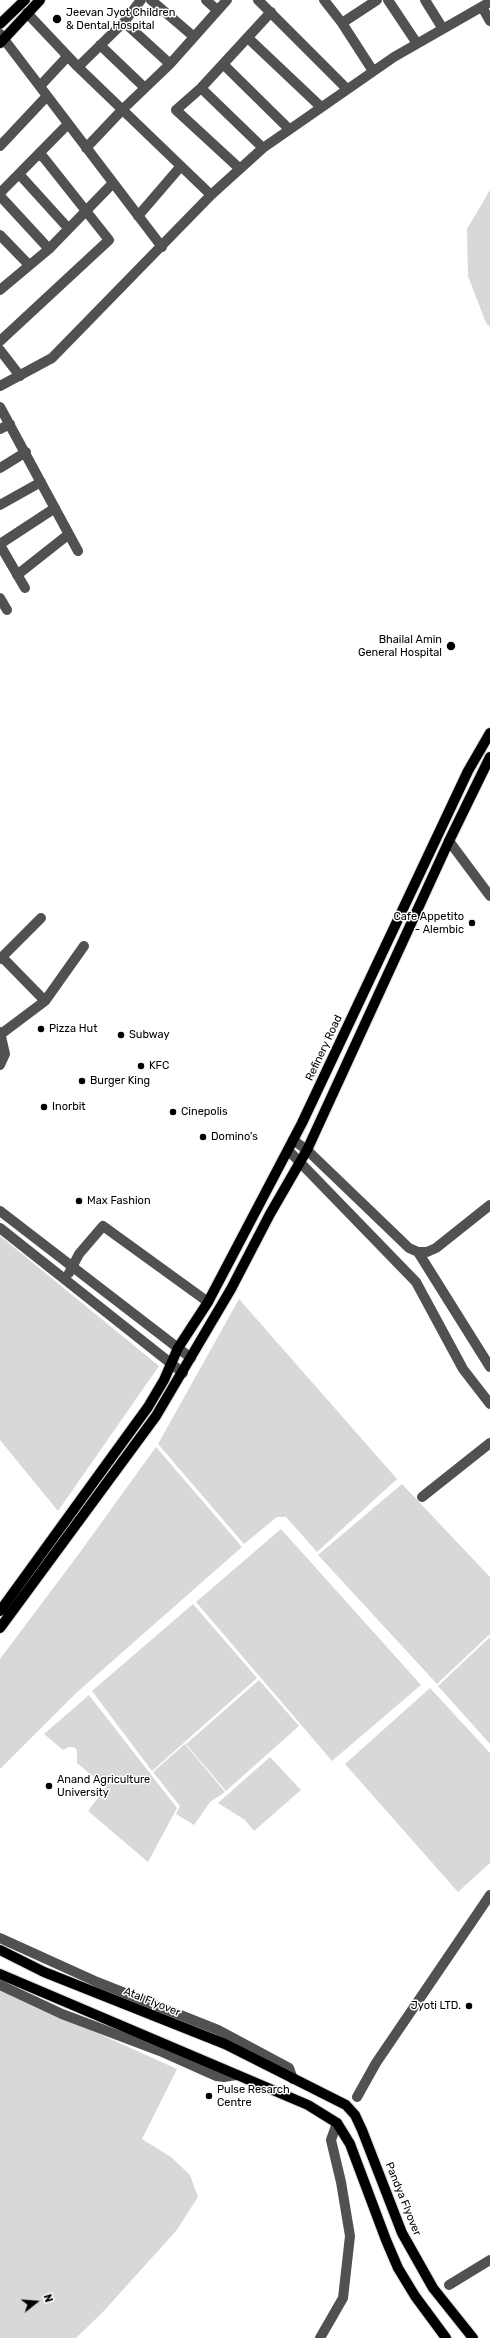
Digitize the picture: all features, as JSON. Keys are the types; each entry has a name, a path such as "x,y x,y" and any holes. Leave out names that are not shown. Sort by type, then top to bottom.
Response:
{"main road":[{"path":"0,24 25,0"},
{"path":"1,39 40,0"},
{"name":"Refinery Road","path":"4,1611 148,1407 178,1348 208,1302 294,1140 468,771 490,733"},
{"path":"0,1628 4,1611 156,1416 183,1373 231,1289 270,1214 307,1150 448,841 490,757"},
{"path":"433,846 443,853"},
{"name":"Atal Flyover","path":"0,1950 44,1972 225,2044 346,2105"},
{"path":"0,1974 308,2105 337,2123 350,2144 398,2268 446,2338"},
{"name":"Pandya Flyover","path":"346,2105 355,2115 402,2233 433,2288 473,2338"}],"street":[{"path":"78,67 124,22 141,0"},
{"path":"151,0 193,36"},
{"path":"206,0 217,10"},
{"path":"86,148 122,110 170,64 193,36 227,0"},
{"path":"258,0 347,89"},
{"path":"324,0 342,23 373,71"},
{"path":"342,23 377,0"},
{"path":"388,0 416,42"},
{"path":"425,0 443,29"},
{"path":"0,386 52,358 162,247 167,239 211,195 239,168 263,148 416,42 443,29 486,4 490,21"},
{"path":"239,168 176,110 201,88 271,12"},
{"path":"27,13 67,57 211,195"},
{"path":"124,22 170,64"},
{"path":"248,38 321,107"},
{"path":"1,39 40,86 162,247"},
{"path":"100,45 145,88"},
{"path":"40,86 67,57"},
{"path":"223,64 289,129"},
{"path":"201,88 263,148"},
{"path":"0,146 47,96"},
{"path":"0,193 68,124"},
{"path":"0,341 108,240 39,154"},
{"path":"138,216 181,166"},
{"path":"19,174 68,228"},
{"path":"0,290 49,249 68,228 87,212 112,183"},
{"path":"0,196 49,249"},
{"path":"0,235 29,265"},
{"path":"0,350 20,376"},
{"path":"0,407 26,452 78,551"},
{"path":"0,429 10,424"},
{"path":"0,468 26,452"},
{"path":"0,505 41,482"},
{"path":"25,588 0,544 55,508"},
{"path":"17,574 69,534"},
{"path":"0,598 7,610"},
{"path":"448,841 490,896"},
{"path":"41,918 1,958 45,1001"},
{"path":"0,1065 5,1054 1,1033 45,1001 84,946"},
{"path":"294,1140 307,1150 409,1248 418,1252 427,1252 436,1248 490,1205"},
{"path":"288,1150 416,1282 463,1368 490,1404"},
{"path":"0,1211 72,1268 191,1358"},
{"path":"66,1280 79,1254 103,1226 208,1302"},
{"path":"0,1228 66,1280 170,1366 183,1373"},
{"path":"418,1252 490,1367"},
{"path":"422,1497 490,1443"},
{"path":"357,2097 376,2064 490,1896"},
{"path":"0,1938 98,1982 218,2030 289,2068 293,2079"},
{"path":"0,1985 62,2014 160,2051 216,2076 224,2077 236,2075"},
{"path":"320,2338 343,2298 350,2236 341,2182 331,2140 337,2123"},
{"path":"449,2285 490,2260"}],"shaded area":[{"path":"490,190 490,327 486,323 468,276 467,229"},
{"path":"0,1236 159,1366 58,1511 0,1440"},
{"path":"239,1299 397,1479 317,1552 286,1517 277,1517 244,1544 158,1444"},
{"path":"156,1447 242,1547 75,1694 0,1769 0,1659"},
{"path":"402,1484 490,1577 490,1634 437,1684 318,1555"},
{"path":"281,1529 421,1685 332,1761 196,1602"},
{"path":"193,1604 257,1678 152,1771 92,1691"},
{"path":"490,1637 490,1744 438,1686"},
{"path":"259,1680 299,1726 226,1791 186,1744"},
{"path":"430,1688 490,1753 490,1863 458,1892 345,1764"},
{"path":"89,1695 177,1808 148,1862 88,1811 106,1787 77,1763 77,1750 74,1747 69,1747 63,1750 44,1734"},
{"path":"185,1744 225,1792 210,1802 194,1825 176,1814 180,1806 153,1772"},
{"path":"270,1757 301,1790 254,1831 245,1820 218,1803"},
{"path":"0,1989 177,2069 142,2139 171,2157 190,2175 198,2197 176,2231 102,2313 76,2338 0,2338"}],"place":[{"name":"Jeevan Jyot Children & Dental Hospital","path":"57,19"},
{"name":"Bhailal Amin General Hospital","path":"451,646"},
{"name":"Cafe Appetito - Alembic","path":"472,923"},
{"name":"Pizza Hut","path":"41,1029"},
{"name":"Subway","path":"121,1035"},
{"name":"KFC","path":"141,1066"},
{"name":"Burger King","path":"82,1081"},
{"name":"Inorbit","path":"44,1107"},
{"name":"Cinepolis","path":"173,1112"},
{"name":"Domino's","path":"203,1137"},
{"name":"Max Fashion","path":"79,1201"},
{"name":"Anand Agriculture University","path":"49,1786"},
{"name":"Jyoti LTD.","path":"469,2006"},
{"name":"Pulse Resarch Centre","path":"209,2096"}]}
